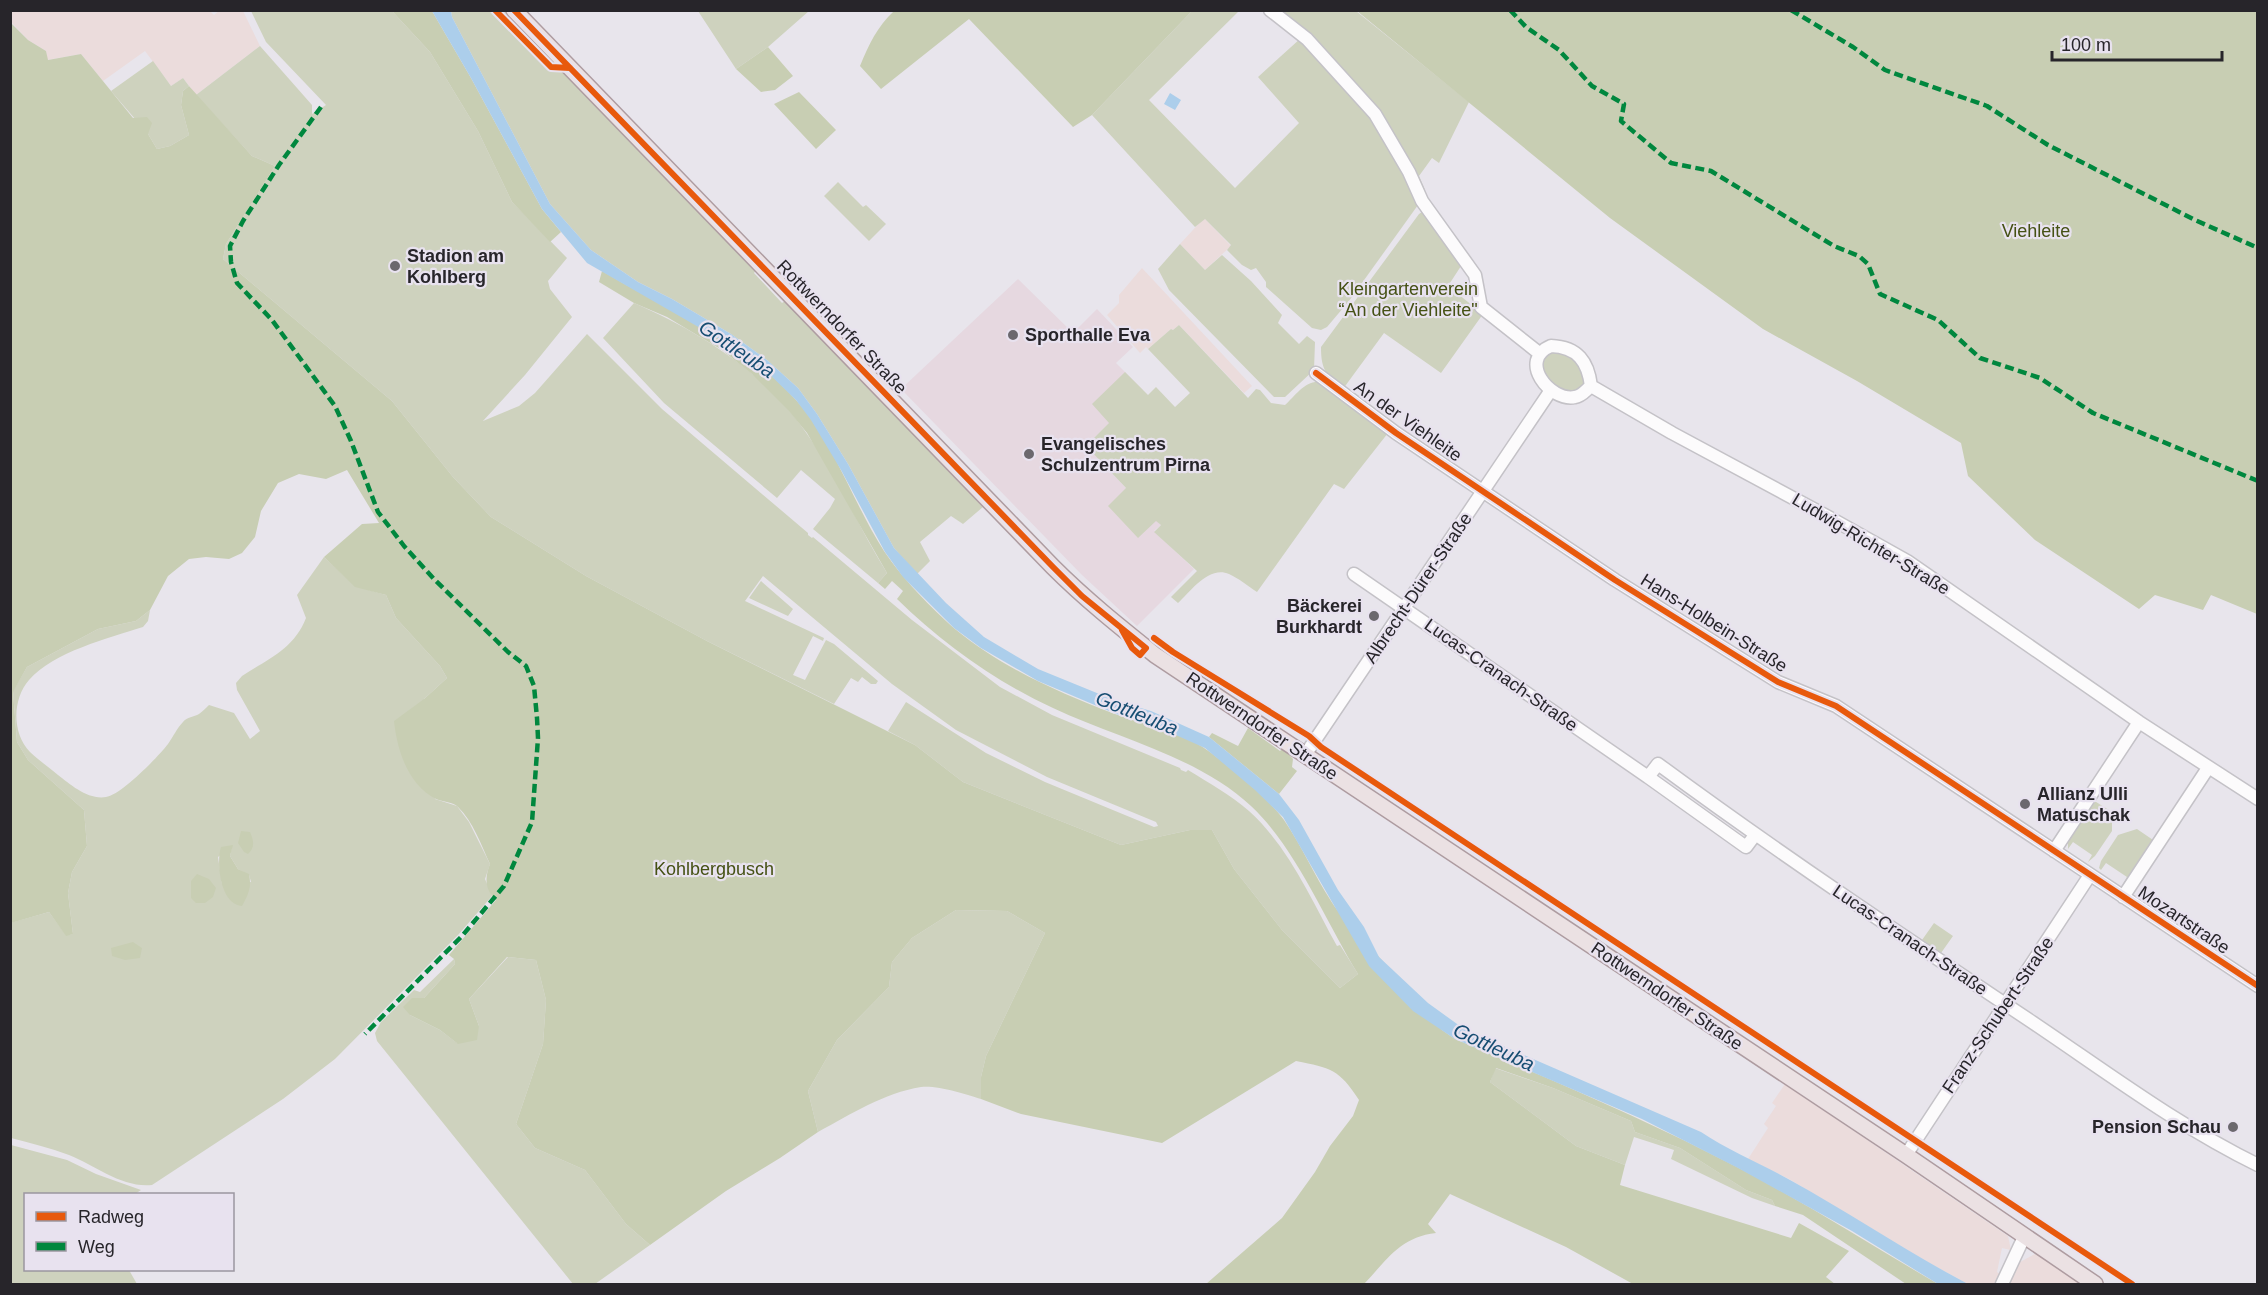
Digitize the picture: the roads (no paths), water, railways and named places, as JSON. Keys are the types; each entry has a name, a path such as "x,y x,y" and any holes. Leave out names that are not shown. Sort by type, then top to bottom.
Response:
{"main road":[{"name":"Rottwerndorfer Straße","path":"514,10 1082,596 1155,655 1906,1155 2095,1284"}],"street":[{"path":"1270,10 1307,39 1375,114 1422,201 1475,275 1481,307 1539,353"},
{"path":"1551,346 1576,353 1587,366 1591,386 1575,397 1551,390 1545,385 1536,366 1539,353 1551,346"},
{"name":"An der Viehleite","path":"1316,373 1391,429 1483,492"},
{"name":"Ludwig-Richter-Straße","path":"1591,386 1907,561 2139,722 2258,799"},
{"name":"Albrecht-Dürer-Straße","path":"1305,755 1551,390"},
{"name":"Hans-Holbein-Straße","path":"1483,492 1611,577 1778,682 1836,706 2090,875"},
{"name":"Lucas-Cranach-Straße","path":"1354,574 1648,777 1658,764 1755,835 2157,1106 2229,1151 2258,1166"},
{"path":"2054,851 2139,722"},
{"path":"2123,897 2208,768"},
{"name":"Franz-Schubert-Straße","path":"1906,1155 2090,875"},
{"name":"Mozartstraße","path":"2090,875 2258,986"},
{"path":"2002,1284 2024,1237"}],"water":[{"name":"Gottleuba","path":"432,11 451,11 452,17 550,204 591,250 638,282 731,334 767,360 798,388 848,464 894,548 946,603 984,637 1038,669 1114,700 1151,711 1209,737 1279,794 1299,820 1338,890 1364,927 1379,957 1428,1003 1464,1029 1701,1132 1779,1174 1968,1284 1938,1284 1852,1231 1738,1168 1642,1119 1455,1039 1413,1011 1369,966 1283,817 1255,790 1205,748 1151,724 1116,714 1038,681 981,648 954,628 903,577 885,552 841,470 811,420 796,400 765,370 728,344 587,263 542,209"},
{"path":"1170,93 1181,100 1175,110 1164,104"}],"place":[{"name":"Stadion am Kohlberg","path":"395,266"},
{"name":"Sporthalle Eva","path":"1013,335"},
{"name":"Evangelisches Schulzentrum Pirna","path":"1029,454"},
{"name":"Bäckerei Burkhardt","path":"1374,616"},
{"name":"Allianz Ulli Matuschak","path":"2025,804"},
{"name":"Pension Schau","path":"2233,1127"}],"park label":[{"name":"Viehleite","path":"2036,231"},
{"name":"Kleingartenverein “An der Viehleite\"","path":"1408,299"},
{"name":"Kohlbergbusch","path":"714,869"}]}
